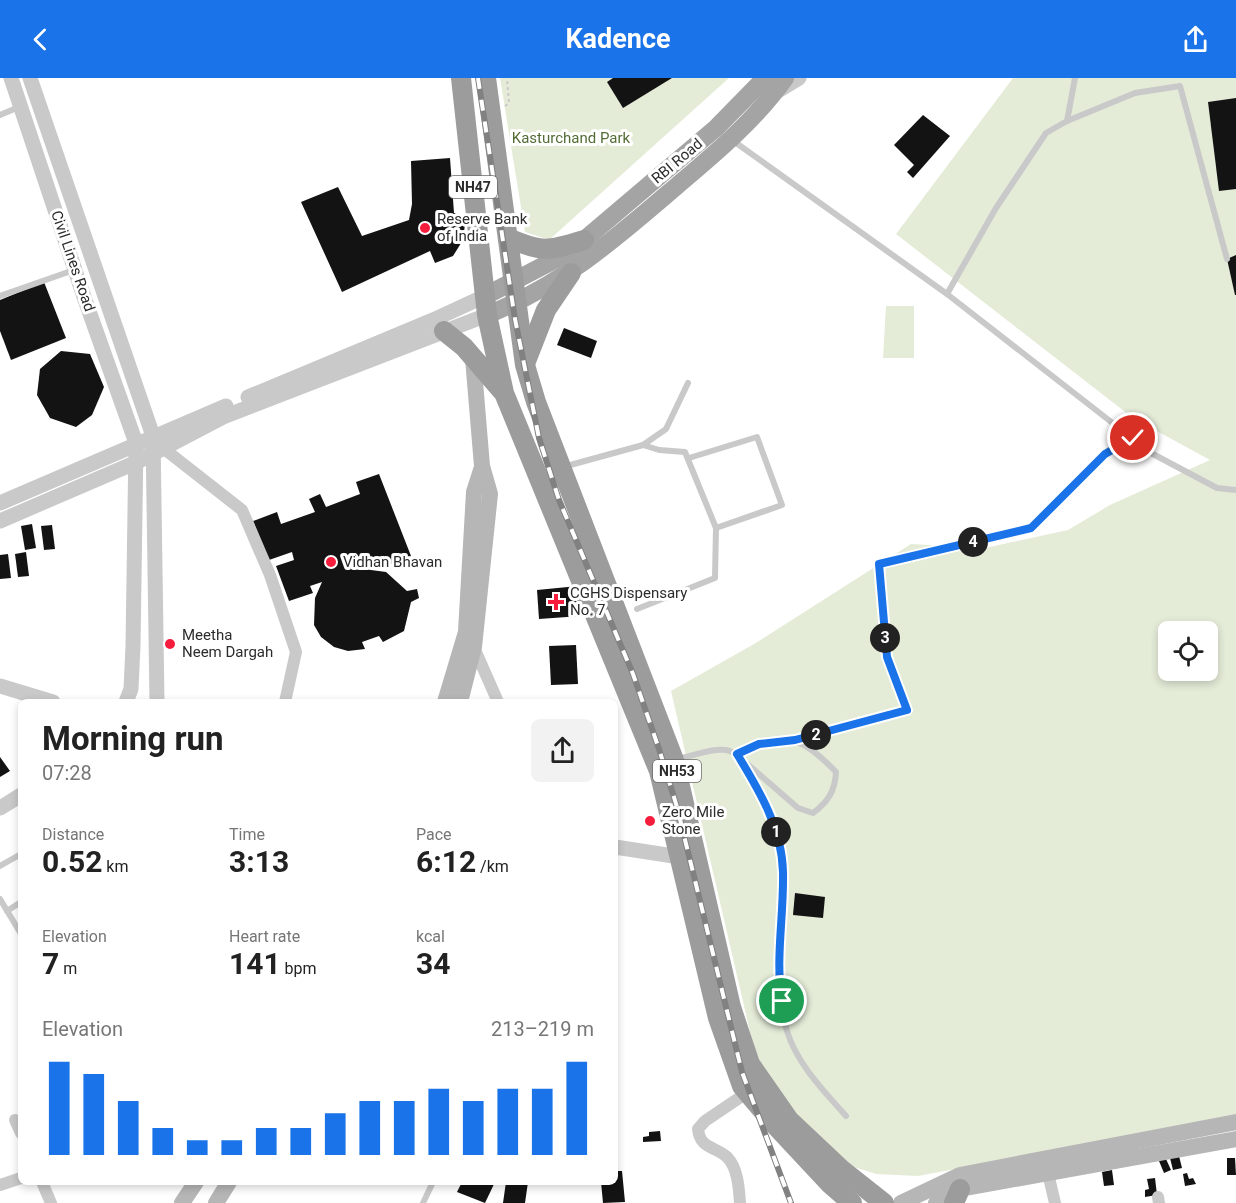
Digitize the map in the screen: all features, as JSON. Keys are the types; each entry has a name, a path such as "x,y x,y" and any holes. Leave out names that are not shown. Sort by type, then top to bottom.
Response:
{"highway":[{"name":"NH47","path":"460,78 486,305"},
{"name":"NH47","path":"486,78 516,303"},
{"path":"508,238 537,250 560,247 584,240"},
{"path":"525,365 546,310 571,273"},
{"name":"NH53","path":"516,303 525,365 536,402 562,467 665,762 731,1007 750,1064 789,1120 841,1168 884,1203"},
{"name":"NH53","path":"486,305 504,393 665,762 680,857 718,1018 742,1086 805,1158 852,1203"},
{"path":"444,331 473,358 504,393"}],"main road":[{"name":"RBI Road","path":"486,305 514,281 560,257 584,240 716,128 775,83"},
{"path":"486,305 516,303 571,273 597,255 731,139 775,83"},
{"path":"461,699 474,647 490,494 482,466 473,358"},
{"path":"446,699 465,632 474,492 482,466"},
{"path":"936,1203 1045,1169 1236,1122"},
{"path":"901,1203 960,1175 1045,1169 1236,1139"},
{"path":"182,1203 194,1185"},
{"path":"216,1203 227,1185"}],"street":[{"name":"Civil Lines Road","path":"11,78 136,443 133,657 131,689 127,699"},
{"path":"30,78 157,451 157,699"},
{"path":"775,83 799,78"},
{"path":"0,503 136,443 433,320 486,305"},
{"path":"0,521 137,462 223,417 444,331 486,305"},
{"path":"157,451 242,510 270,575 296,652 286,699"},
{"path":"465,632 497,699"},
{"path":"0,686 44,699"},
{"path":"0,808 18,797"},
{"path":"618,847 680,857"},
{"path":"740,1203 735,1172 727,1157 705,1146 699,1138 698,1129 705,1121 748,1092"},
{"path":"15,1120 18,1127"},
{"path":"1045,1169 1055,1203"},
{"path":"0,1185 18,1179"},
{"path":"43,1185 51,1203"}],"lane":[{"path":"1067,121 1075,78"},
{"path":"947,294 996,208 1046,132 1135,93 1180,86 1227,259"},
{"path":"0,115 20,107"},
{"path":"716,128 947,294 1151,453 1217,488 1236,490"},
{"path":"0,296 75,270"},
{"path":"562,467 643,445 666,429 688,383"},
{"path":"689,458 757,437 782,505 716,528"},
{"path":"738,756 759,744 795,740 907,710 887,657 879,564 1031,528 1105,454 1133,438"},
{"path":"637,609 715,578 716,528 689,458 685,452 659,450 643,445"},
{"path":"665,762 726,750 738,756 798,808 813,813 826,804 835,785 836,772 813,749 795,740"},
{"path":"738,756 763,796 778,839 783,871 777,976 787,1032 802,1064 846,1116"},
{"path":"0,866 18,856"},
{"path":"0,899 18,929"},
{"path":"7,911 18,904"},
{"path":"423,1203 432,1185"}],"green space":[{"name":"Kasturchand Park","path":"500,78 729,78 549,240 525,232"},
{"path":"1013,78 1236,78 1236,1116 918,1176 876,1174 832,1160 778,1103 754,1049 671,691 754,644 911,544 985,548 1068,530 1110,505 1210,460 1133,418 896,234"},
{"path":"886,306 914,306 914,358 883,358"}],"building":[{"path":"613,78 672,78 623,108 607,82"},
{"path":"1236,98 1236,189 1219,191 1208,102"},
{"path":"923,115 950,136 913,178 907,172 914,165 894,145"},
{"name":"Reserve Bank of India","path":"450,158 454,213 466,216 463,240 453,256 435,263 430,251 342,292 301,202 338,187 362,236 409,220 412,204 411,161"},
{"path":"1236,255 1236,295 1235,295 1227,259"},
{"path":"44,282 66,338 11,360 0,331 0,300"},
{"path":"564,328 597,341 591,358 557,345"},
{"path":"61,351 90,354 104,387 92,415 76,427 50,418 37,395 40,369"},
{"name":"Vidhan Bhavan","path":"379,474 411,556 389,565 384,558 370,563 371,570 386,572 407,591 417,589 419,598 411,602 404,631 383,642 379,636 362,642 365,649 348,651 334,647 321,637 314,625 315,598 322,582 310,586 313,593 289,601 276,566 294,560 292,552 269,560 253,521 277,512 281,524 315,512 309,499 320,494 326,507 360,494 356,482"},
{"path":"32,524 36,548 25,550 21,526"},
{"path":"52,525 55,549 44,550 41,526"},
{"path":"26,552 29,576 18,577 15,554"},
{"path":"8,554 11,578 0,579 0,555"},
{"path":"578,586 581,616 539,619 537,590"},
{"path":"576,645 578,684 551,685 549,646"},
{"path":"0,757 10,771 0,777"},
{"path":"795,893 825,897 823,918 793,915"},
{"path":"660,1131 661,1141 643,1142 643,1137 649,1136 649,1132"},
{"path":"1179,1156 1182,1168 1173,1170 1170,1158"},
{"path":"1227,1158 1235,1158 1236,1175 1227,1175"},
{"path":"1166,1159 1171,1170 1164,1173 1159,1161"},
{"path":"1112,1170 1114,1185 1104,1186 1102,1172"},
{"path":"618,1171 622,1171 625,1202 603,1203 601,1185 618,1185"},
{"path":"1187,1173 1189,1179 1193,1178 1196,1184 1185,1186 1183,1174"},
{"path":"1155,1178 1157,1195 1145,1197 1145,1190 1149,1189 1147,1179"},
{"path":"460,1185 494,1185 485,1203 457,1192"},
{"path":"506,1185 528,1185 525,1203 503,1203"}],"railway":[{"path":"478,78 515,319 539,438 559,500 633,674 659,749 677,807 742,1072 791,1203"}],"place":[{"name":"Reserve Bank of India","path":"425,228"},
{"name":"Vidhan Bhavan","path":"331,562"},
{"name":"CGHS Dispensary No. 7","path":"556,602"},
{"name":"Meetha Neem Dargah","path":"170,644"},
{"name":"Zero Mile Stone","path":"650,821"}],"route":[{"path":"782,1001 777,976 783,871 778,839 763,796 737,754 759,744 795,740 907,710 887,657 879,564 1031,528 1105,454 1133,438"}]}
